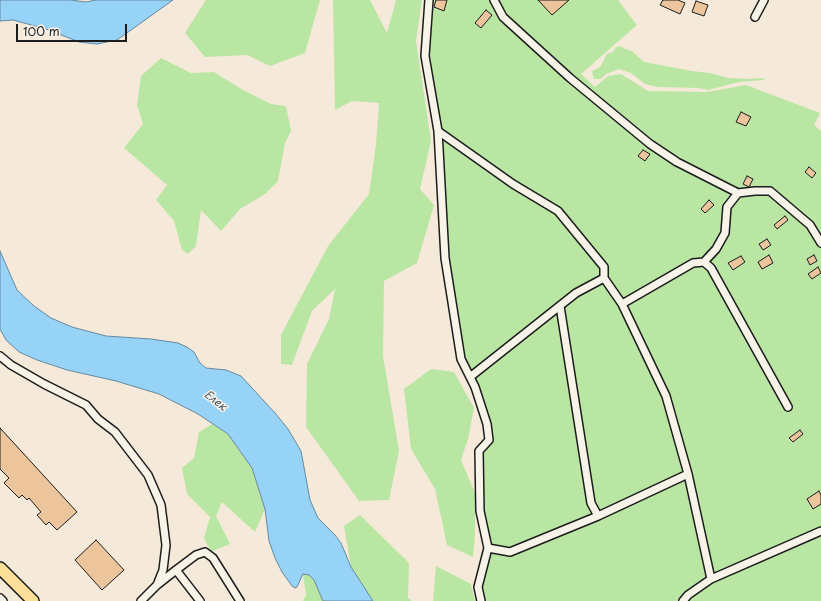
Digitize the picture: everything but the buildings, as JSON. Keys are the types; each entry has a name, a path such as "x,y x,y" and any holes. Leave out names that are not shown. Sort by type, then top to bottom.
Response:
{"highway":[{"path":"1,572 33,601"}],"lane":[{"path":"429,0 425,56 438,131 445,258 461,359 475,387 487,424 489,440 479,451 480,511 488,548 478,587 481,601"},
{"path":"494,0 504,17 509,22 570,78 650,144 677,162 738,193 770,191 810,225 821,243"},
{"path":"755,17 764,0"},
{"path":"438,131 513,184 558,211 604,267 604,278 622,304 666,396 688,474 711,579"},
{"path":"622,304 693,264 704,262 716,249 725,233 727,207 738,193"},
{"path":"704,262 711,268 788,407"},
{"path":"470,377 576,293 604,278"},
{"path":"560,306 591,503 598,516"},
{"path":"0,356 11,365 31,377 86,405 98,419 115,432 148,475 161,505 166,545 163,570 157,585"},
{"path":"488,548 510,552 598,516 688,474"},
{"path":"683,601 688,595 711,579 821,531"},
{"path":"141,601 157,585 176,570 196,555 205,552 213,558 240,601"},
{"path":"176,570 200,601"},
{"path":"0,598 3,601"}],"green space":[{"path":"206,0 320,0 305,53 270,66 247,55 205,57 185,33"},
{"path":"333,0 370,0 387,33 396,0 422,0 416,41 431,141 420,189 434,205 417,263 384,281 383,356 399,451 389,500 359,501 306,427 307,364 329,319 335,289 312,311 292,365 281,364 281,335 328,246 369,194 376,145 379,103 352,101 335,110"},
{"path":"429,0 618,0 637,25 581,74 595,87 608,76 621,74 648,91 707,92 746,85 820,113 814,125 821,131 821,601 481,601 478,587 488,548 480,511 479,451 489,440 487,424 461,359 445,258 438,131 425,56"},
{"path":"621,46 632,51 644,62 710,73 729,78 762,78 765,80 739,82 708,90 699,88 658,87 645,84 631,73 619,69 606,74 601,79 594,79 592,71 600,67 607,54 613,52 616,47"},
{"path":"161,58 191,73 214,72 243,90 271,104 286,106 291,131 285,143 278,181 265,194 240,209 221,231 201,210 196,246 188,254 182,250 174,221 156,200 167,185 124,148 143,124 137,105 141,76"},
{"path":"431,369 454,372 474,408 468,439 461,460 475,493 475,535 473,557 447,545 435,489 411,449 404,389"},
{"path":"212,424 228,434 252,468 265,509 255,532 222,502 216,516 230,544 211,552 204,538 210,517 187,494 182,468 194,458 199,432"},
{"path":"360,515 409,563 408,598 412,601 373,601 351,567 344,526"},
{"path":"436,566 471,584 475,601 433,601"},
{"path":"303,574 309,575 314,580 323,601 303,601 306,595"}],"water":[{"path":"0,0 71,0 86,2 96,0 173,0 117,40 97,44 79,42 46,29 13,20 0,21"},
{"name":"Елек","path":"0,251 17,290 34,306 51,318 72,327 106,336 151,339 178,343 194,352 200,363 206,368 226,370 241,376 288,429 301,451 310,500 318,518 341,543 351,567 373,601 323,601 314,580 309,575 303,574 297,587 295,588 292,586 282,572 269,541 265,509 252,468 228,434 198,414 159,394 116,381 67,370 37,360 19,352 6,340 0,329"}]}
